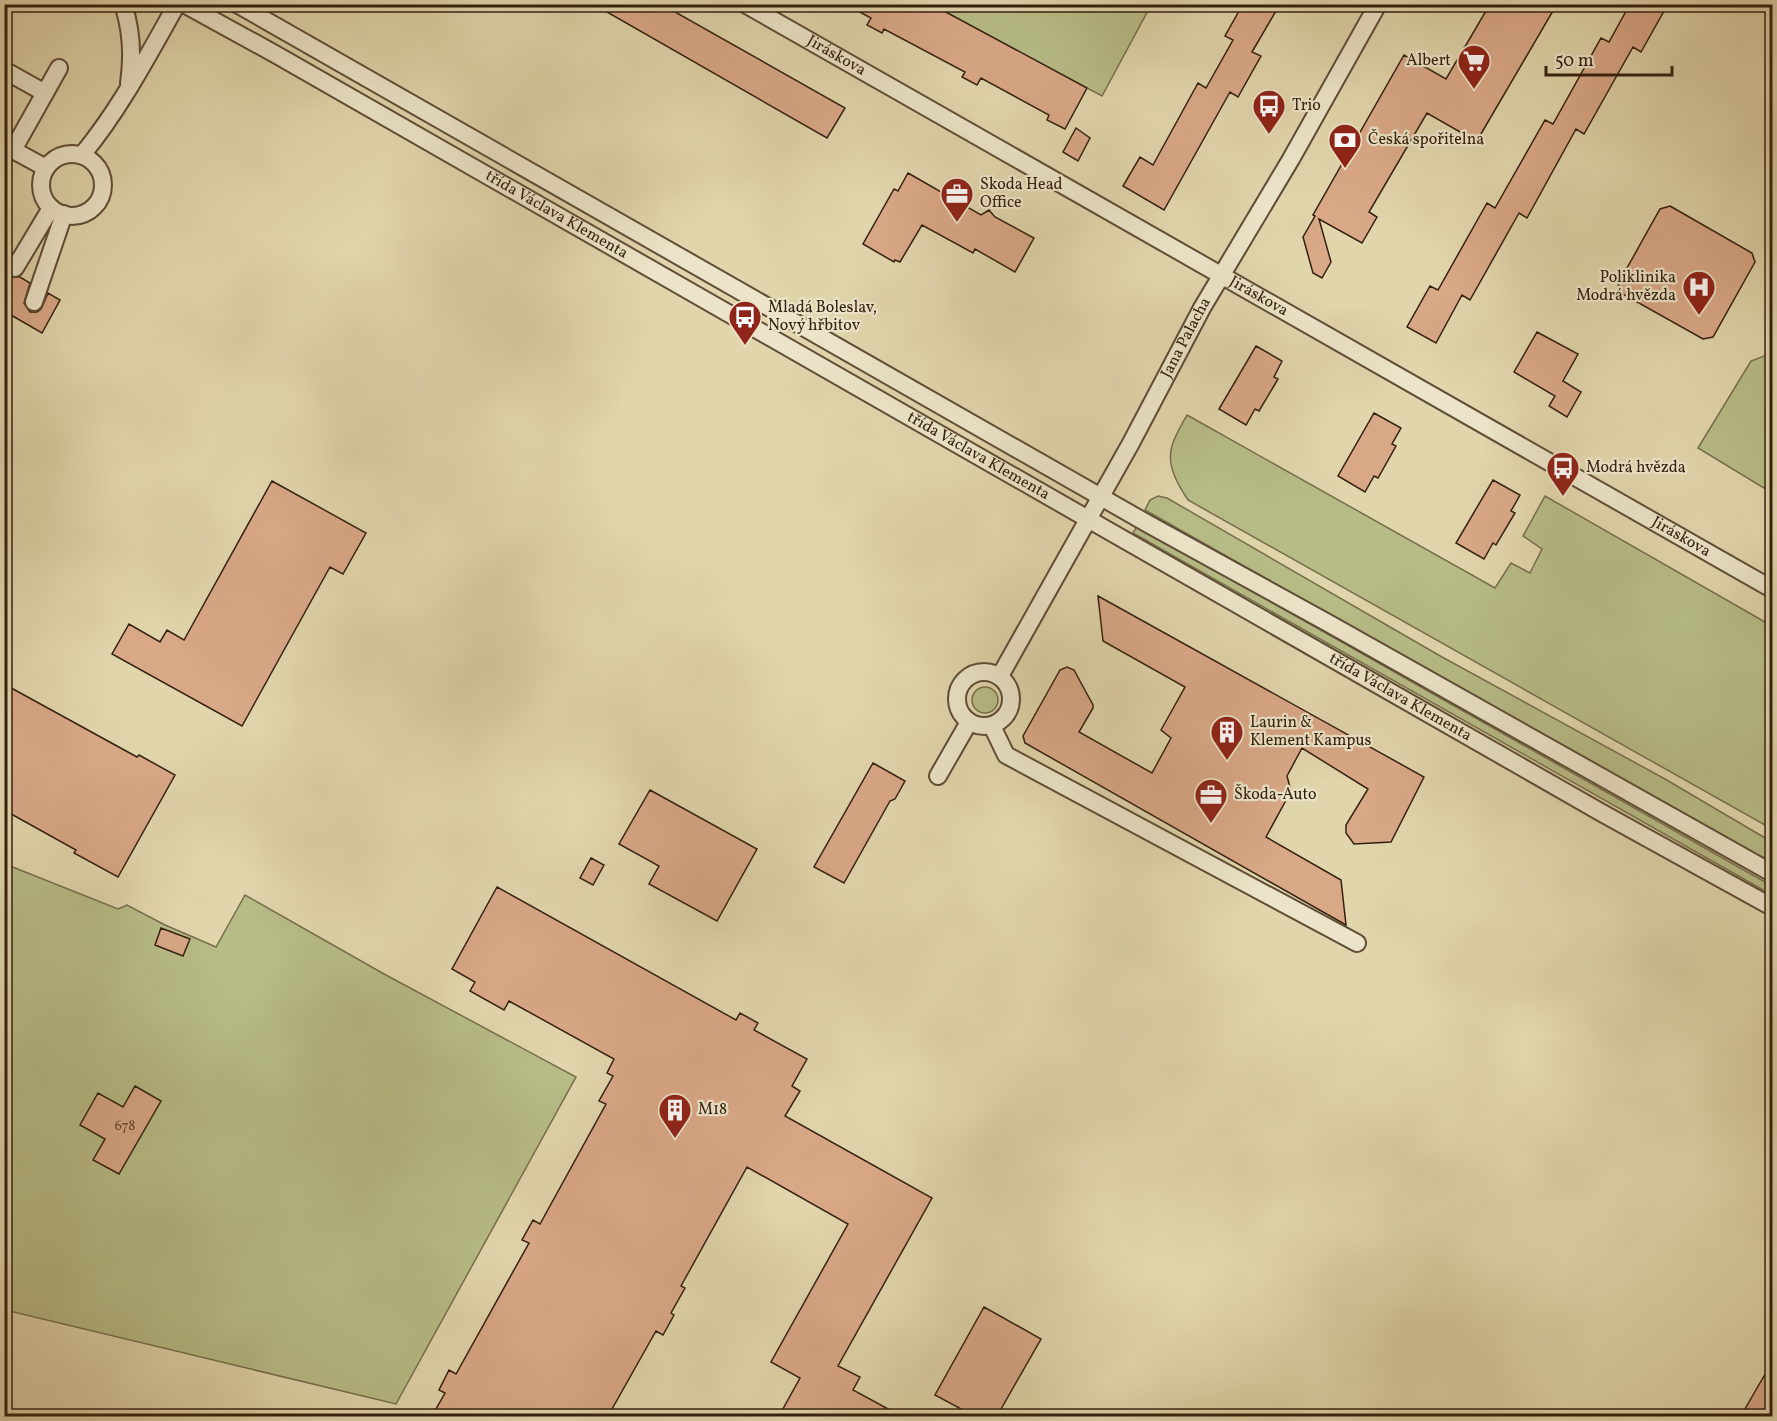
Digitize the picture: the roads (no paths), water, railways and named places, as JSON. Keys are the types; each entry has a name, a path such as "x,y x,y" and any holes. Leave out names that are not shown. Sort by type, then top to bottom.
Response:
{"street":[{"path":"123,4 130,28 131,42 128,92"},
{"path":"82,155 104,128 128,92 177,4"},
{"name":"třída Václava Klementa","path":"184,4 1602,813 1773,907"},
{"name":"třída Václava Klementa","path":"237,4 1101,496 1773,873"},
{"name":"Jiráskova","path":"745,4 1773,589"},
{"name":"Jana Palacha","path":"1000,676 1221,275 1291,159 1378,4"},
{"path":"46,168 9,151 59,68"},
{"path":"4,70 45,93"},
{"path":"69,154 82,155 99,169 103,179 103,190 99,200 92,208 74,216 58,211 46,201 41,184 46,168 56,158 69,154"},
{"path":"15,268 37,230 58,211"},
{"path":"34,302 58,211"},
{"path":"983,671 1000,676 1010,690 1011,707 1001,721 992,726 977,726 969,722 958,709 957,700 961,685 967,677 983,671"},
{"path":"938,776 969,722"},
{"path":"992,726 1005,755 1357,943"}],"place":[{"name":"Albert","path":"1474,90"},
{"name":"Trio","path":"1269,135"},
{"name":"Česká spořitelna","path":"1345,169"},
{"name":"Skoda Head Office","path":"957,223"},
{"name":"Poliklinika Modrá hvězda","path":"1699,316"},
{"name":"Mladá Boleslav, Nový hřbitov","path":"745,346"},
{"name":"Modrá hvězda","path":"1563,497"},
{"name":"Laurin & Klement Kampus","path":"1227,761"},
{"name":"Škoda-Auto","path":"1211,824"},
{"name":"M18","path":"675,1139"}]}
